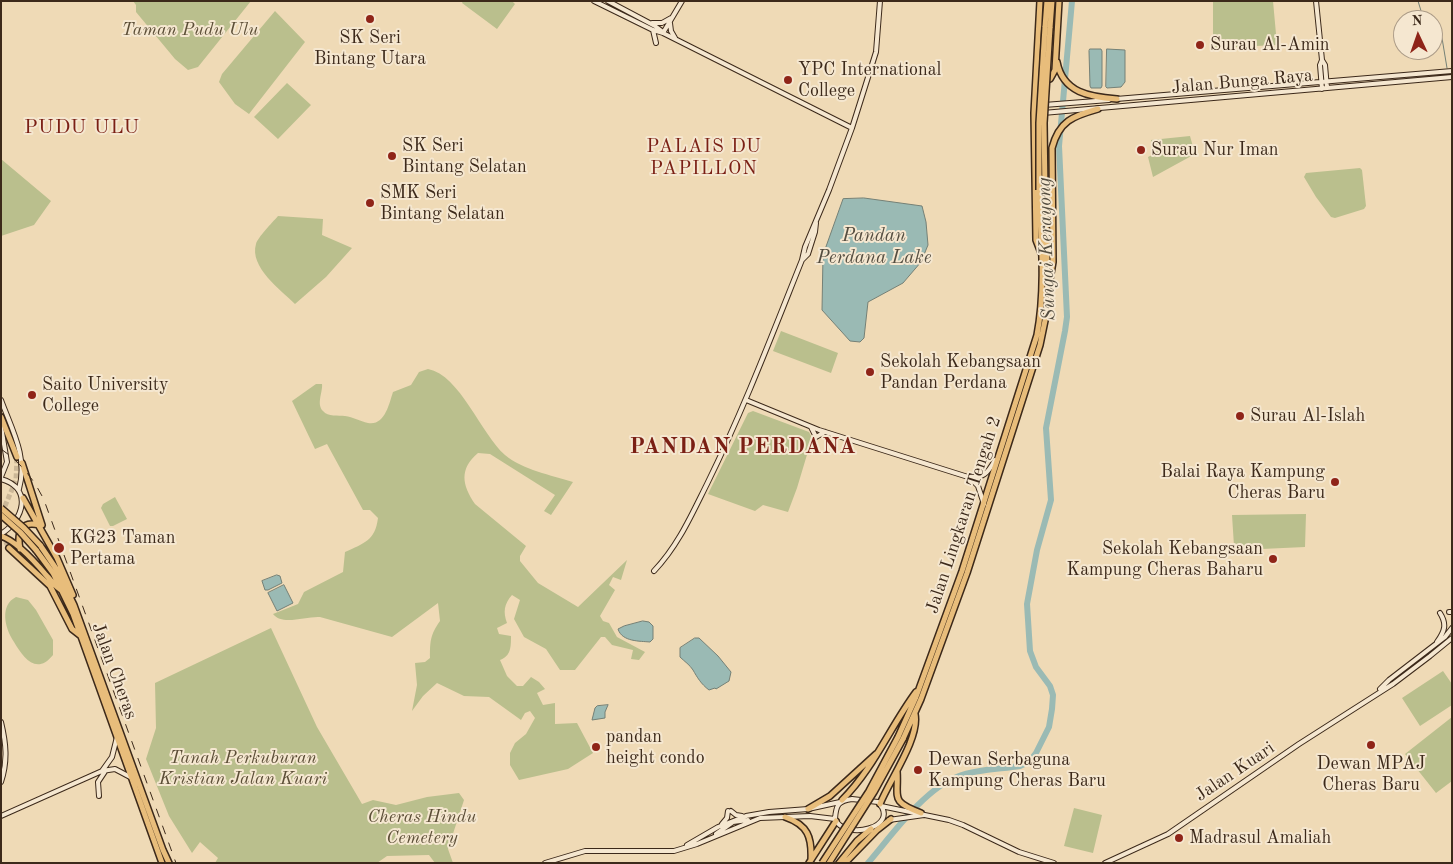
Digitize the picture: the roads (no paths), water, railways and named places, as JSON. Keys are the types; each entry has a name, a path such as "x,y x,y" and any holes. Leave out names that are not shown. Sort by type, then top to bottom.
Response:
{"highway":[{"path":"1040,1 1035,73 1034,147 1036,240 1042,253"},
{"name":"Jalan Lingkaran Tengah 2","path":"829,863 874,792 900,738 962,571 1037,335 1042,311 1042,190 1048,27 1047,1"},
{"name":"Jalan Lingkaran Tengah 2","path":"1048,27 1052,1"},
{"path":"1035,73 1039,78 1045,80 1053,76 1057,58 1060,1"},
{"path":"1057,58 1062,74 1074,88 1090,96 1117,99"},
{"path":"1048,288 1053,262 1052,146 1062,126 1078,114 1098,109"},
{"path":"1034,147 1038,141 1043,140 1048,141 1052,146"},
{"name":"Jalan Lingkaran Tengah 2","path":"822,863 869,791 915,714 968,573 1043,333 1047,311 1048,288 1042,190"},
{"path":"1,417 16,457"},
{"path":"22,463 48,542"},
{"path":"22,498 58,558 92,643 92,652"},
{"name":"Jalan Cheras","path":"1,508 24,528 38,547 63,591 81,636 162,863"},
{"name":"Jalan Cheras","path":"1,515 49,557 65,584 92,652 169,863"},
{"path":"20,550 18,538 20,531 29,524 39,525"},
{"path":"1,535 9,539 42,570 56,587 63,591"},
{"path":"9,548 50,586 57,596 72,629 81,636"},
{"path":"841,801 863,776 883,746 906,705 920,686"},
{"path":"881,805 916,728 915,714"},
{"path":"808,809 830,796 883,746"},
{"path":"897,770 897,796 908,810 923,814"},
{"path":"785,817 799,823 808,833 811,843 810,861"},
{"path":"845,863 891,819"},
{"path":"810,861 836,820"},
{"path":"838,863 856,841 871,829"}],"street":[{"path":"594,1 653,30 675,38 852,128"},
{"path":"608,1 663,33"},
{"path":"663,33 682,1"},
{"path":"654,571 680,537 746,400 804,258 805,247 816,225 852,128 877,48 880,1"},
{"path":"1316,1 1322,60 1325,65 1324,81 1327,88"},
{"path":"647,22 662,23 672,19"},
{"path":"672,19 670,29 675,38"},
{"path":"653,30 656,43"},
{"name":"Jalan Bunga Raya","path":"1034,106 1452,71"},
{"path":"1323,73 1338,80"},
{"path":"1307,83 1318,79 1323,73"},
{"name":"Jalan Bunga Raya","path":"1034,113 1098,109 1452,77"},
{"path":"1322,89 1324,81"},
{"path":"1,400 22,457 19,489 22,506 17,516 1,535"},
{"path":"746,400 825,432 968,477 976,478 986,474 1000,454"},
{"path":"1,426 7,462 1,478 19,489"},
{"path":"811,427 816,437 825,432"},
{"path":"968,477 978,486 984,504"},
{"path":"1434,646 1445,630 1440,612"},
{"name":"Jalan Kuari","path":"1374,694 1389,680 1445,637 1452,628"},
{"name":"Jalan Kuari","path":"1106,863 1168,834 1374,694 1393,684 1442,648 1452,638"},
{"path":"1442,648 1452,643"},
{"path":"1,722 6,751 1,782"},
{"path":"99,796 98,782 112,756 117,736"},
{"path":"1,816 104,770 118,770 132,778"},
{"path":"718,827 727,818 729,811 738,816 746,816 808,809 841,801 870,800 895,810 908,810"},
{"path":"841,801 836,812 836,820 841,826 847,828 871,829 891,819 923,814 963,825 1019,852 1054,863"},
{"path":"880,823 883,814 881,805"},
{"path":"895,810 904,806"},
{"path":"681,849 718,827 746,816"},
{"path":"712,837 733,821 810,816 836,820"},
{"path":"545,863 585,851 674,851 760,818"}],"water":[{"path":"1090,49 1101,49 1102,51 1101,88 1091,88 1090,86"},
{"path":"1107,49 1125,50 1125,82 1121,87 1106,87"},
{"name":"Pandan Perdana Lake","path":"864,198 922,206 926,222 928,245 921,262 903,283 868,302 864,338 860,342 850,341 822,310 823,255 843,199"},
{"path":"277,575 280,576 282,583 265,590 262,581"},
{"path":"284,585 293,603 277,611 268,593"},
{"path":"643,621 649,622 653,626 653,639 650,642 627,639 618,629 624,626"},
{"path":"695,638 699,638 731,672 729,681 716,689 709,690 706,688 690,666 680,657 680,648"},
{"path":"608,705 605,718 592,720 597,706"}],"waterway":[{"name":"Sungai Kerayong","path":"868,863 898,826 934,791 946,782 959,776 1020,766 1029,762 1036,753 1049,727 1053,695 1050,686 1036,667 1030,651 1027,604 1037,550 1051,500 1046,428 1067,317 1059,146 1072,1"},
{"path":"1418,1 1421,10"},
{"path":"1443,44 1447,68"}],"tunnel":[{"path":"2,513 16,480 17,457"},
{"path":"2,535 9,548"}],"railway":[{"path":"1,449 26,472 44,500 176,863"}],"place":[{"name":"SK Seri Bintang Utara","path":"370,19"},
{"name":"Surau Al-Amin","path":"1200,45"},
{"name":"YPC International College","path":"788,80"},
{"name":"Surau Nur Iman","path":"1141,150"},
{"name":"SK Seri Bintang Selatan","path":"392,156"},
{"name":"SMK Seri Bintang Selatan","path":"370,203"},
{"name":"Sekolah Kebangsaan Pandan Perdana","path":"870,372"},
{"name":"Saito University College","path":"32,395"},
{"name":"Surau Al-Islah","path":"1240,416"},
{"name":"Balai Raya Kampung Cheras Baru","path":"1335,482"},
{"name":"KG23 Taman Pertama","path":"59,548"},
{"name":"Sekolah Kebangsaan Kampung Cheras Baharu","path":"1273,559"},
{"name":"Dewan MPAJ Cheras Baru","path":"1371,745"},
{"name":"pandan height condo","path":"596,747"},
{"name":"Dewan Serbaguna Kampung Cheras Baru","path":"918,770"},
{"name":"Madrasul Amaliah","path":"1179,838"}],"district":[{"name":"PUDU ULU","path":"82,128"},
{"name":"PALAIS DU PAPILLON","path":"704,158"},
{"name":"PANDAN PERDANA","path":"743,447"}],"park label":[{"name":"Taman Pudu Ulu","path":"190,30"},
{"name":"Tanah Perkuburan Kristian Jalan Kuari","path":"243,768"},
{"name":"Cheras Hindu Cemetery","path":"422,828"}]}
